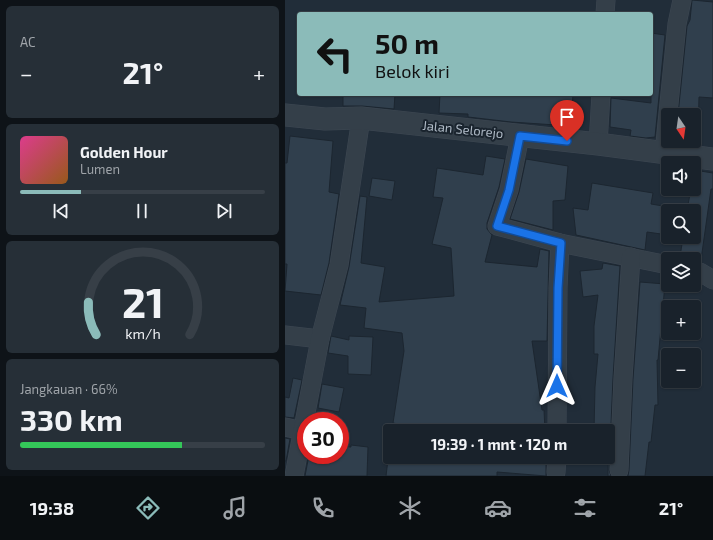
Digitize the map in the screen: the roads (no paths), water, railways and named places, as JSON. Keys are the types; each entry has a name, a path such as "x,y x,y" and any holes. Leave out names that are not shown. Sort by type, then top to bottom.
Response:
{"street":[{"path":"605,12 606,0"},
{"path":"664,153 677,24 682,0"},
{"path":"598,144 601,96"},
{"name":"Jalan Selorejo","path":"285,115 325,119 361,118 598,144 713,159"},
{"path":"307,412 320,339 339,265 361,118"},
{"path":"520,136 509,190 497,226 561,243 661,263"},
{"path":"557,424 558,288 561,243"},
{"path":"619,470 631,257"},
{"path":"701,273 713,280"},
{"path":"285,335 320,339"},
{"path":"285,427 297,430"},
{"path":"294,476 297,461"}]}
